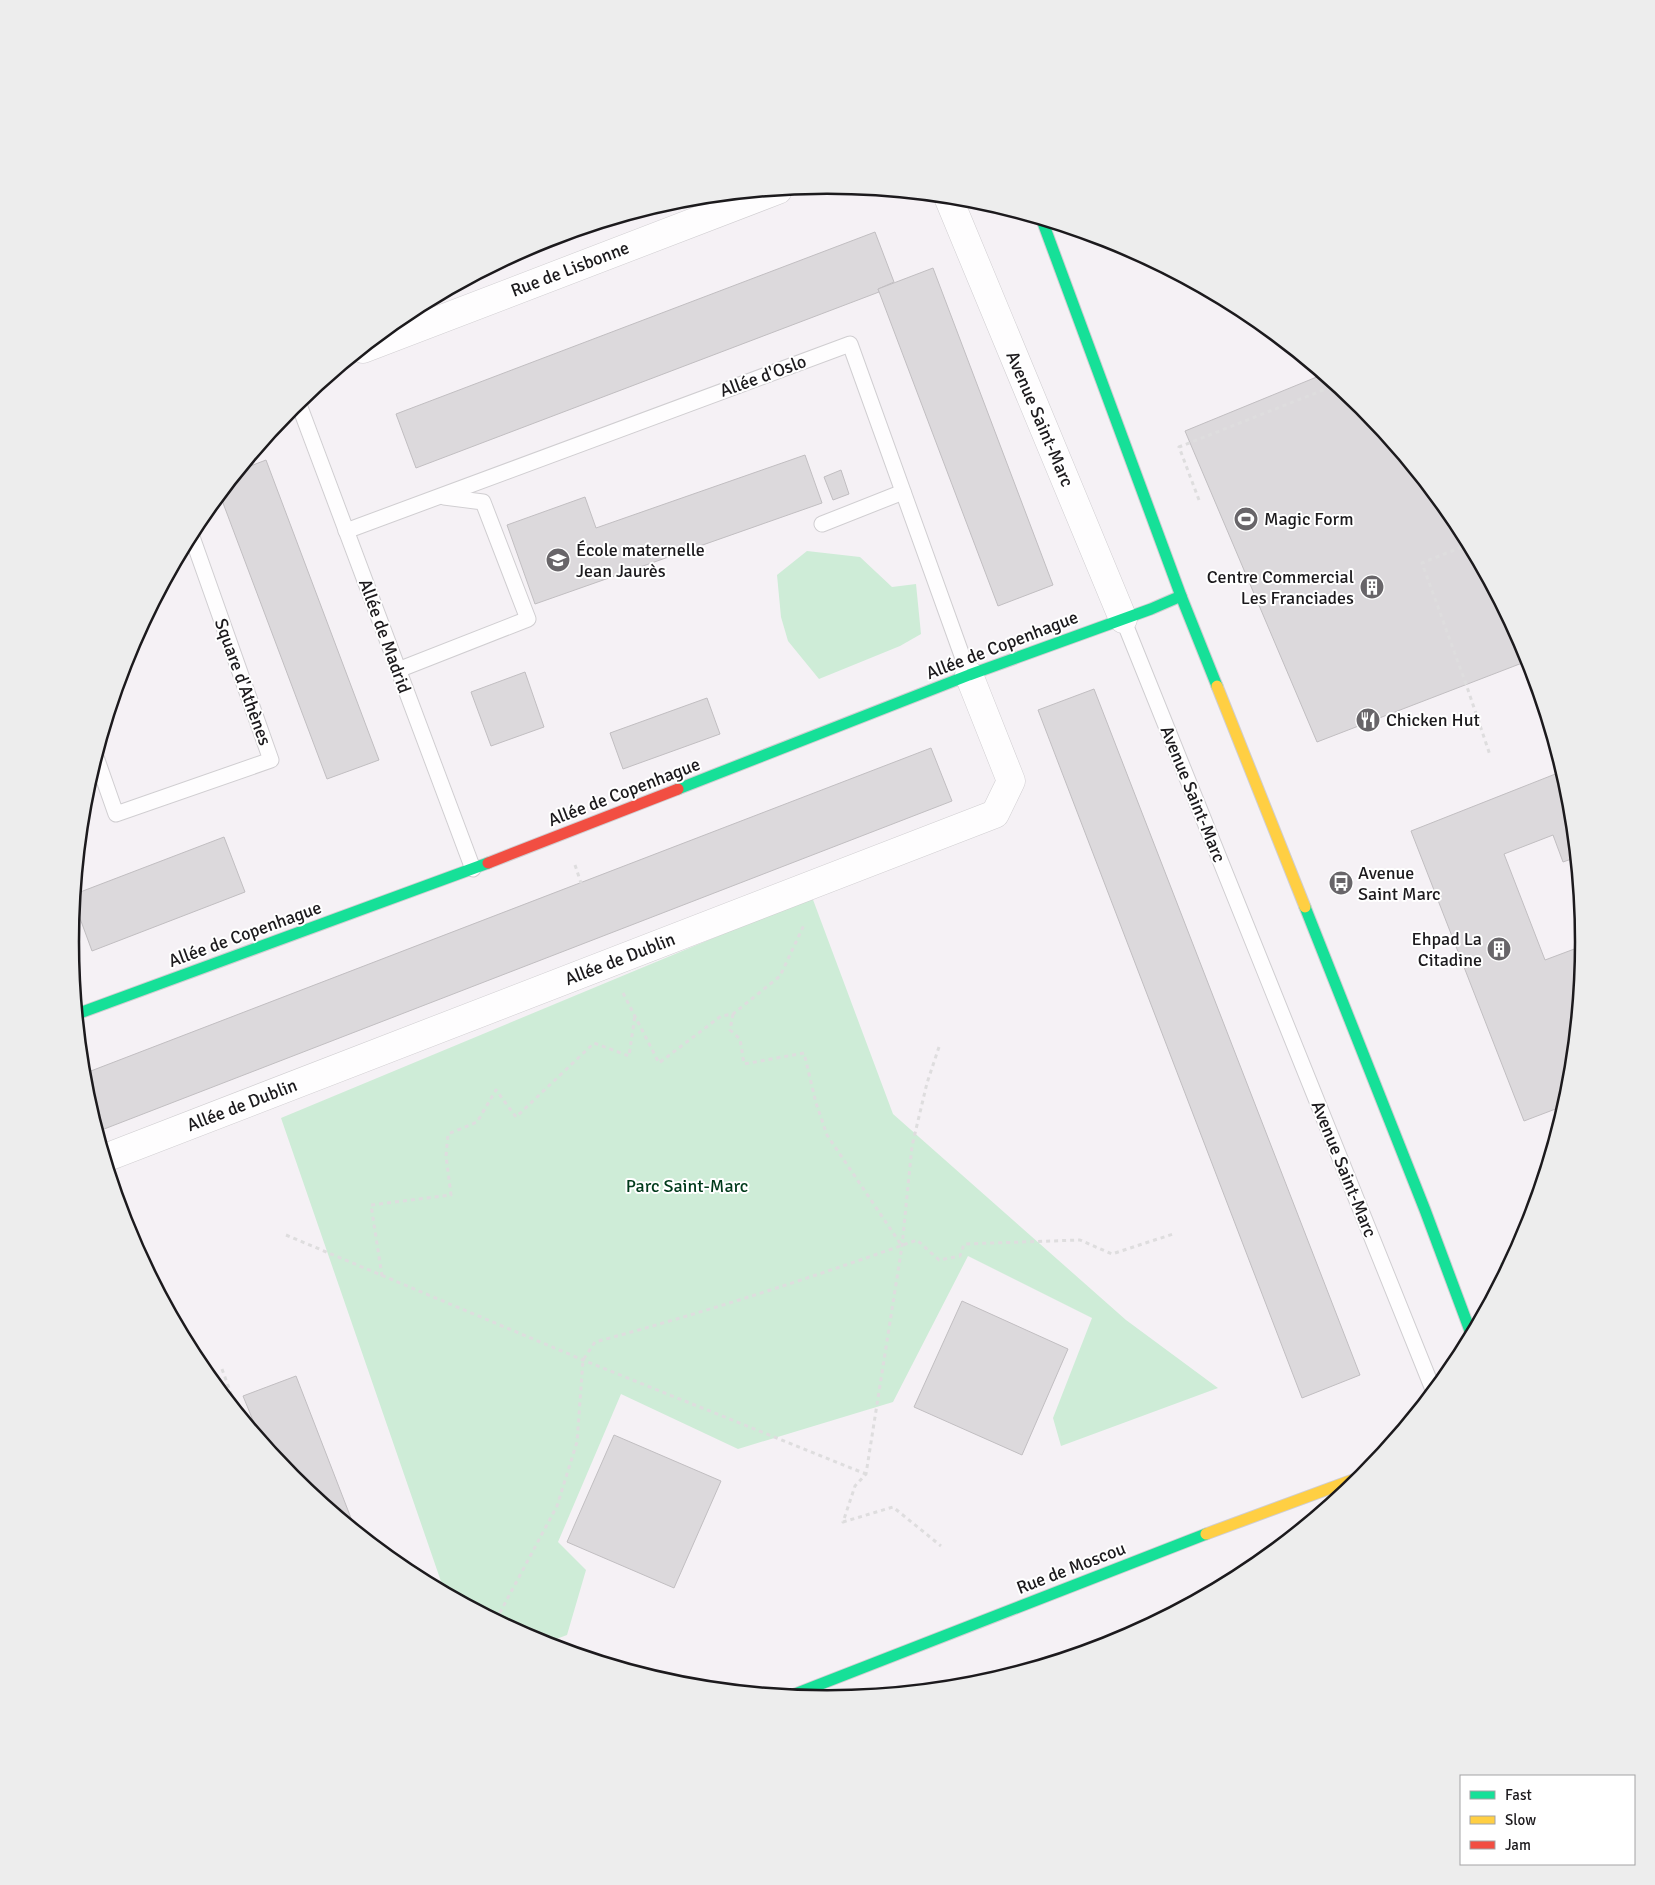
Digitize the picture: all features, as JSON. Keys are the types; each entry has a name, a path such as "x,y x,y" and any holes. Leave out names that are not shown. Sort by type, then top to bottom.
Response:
{"street":[{"name":"Rue de Lisbonne","path":"380,343 760,197"},
{"name":"Avenue Saint-Marc","path":"951,204 1123,619"},
{"path":"1044,226 1181,596 1421,1201 1469,1328"},
{"name":"Allée de Copenhague","path":"82,1012 473,869 969,676 1151,610 1181,596"},
{"name":"Allée de Dublin","path":"110,1156 995,814 1011,781 969,676"},
{"name":"Rue de Moscou","path":"804,1691 1346,1482"}],"lane":[{"name":"Allée d'Oslo","path":"346,531 850,344 969,676"},
{"name":"Allée de Madrid","path":"301,410 473,869"},
{"path":"822,524 903,492"},
{"path":"398,670 528,619 483,502 440,496"},
{"name":"Square d'Athènes","path":"100,767 116,814 271,760 194,544"},
{"name":"Avenue Saint-Marc","path":"1123,619 1431,1385"}],"path":[{"path":"1199,500 1179,447 1329,388"},
{"path":"1462,547 1422,563 1490,754"},
{"path":"608,963 659,1064 721,1016 733,1014 780,976 805,923 804,887"},
{"path":"733,1014 730,1030 740,1039 744,1064 804,1054 816,1103 827,1135 902,1246"},
{"path":"382,1276 370,1205 451,1196 446,1156 448,1134 477,1122 496,1090 516,1117 594,1043 629,1056 635,1015"},
{"path":"939,1047 927,1083 912,1146 902,1246 866,1474 855,1486 844,1522 892,1507 941,1546"},
{"path":"499,1615 557,1506 577,1442 583,1360 595,1342 737,1301 917,1240 939,1260 960,1256 964,1244 1080,1240 1112,1254 1174,1234"},
{"path":"286,1235 583,1360 866,1474"},
{"path":"222,1369 232,1397"}],"green space":[{"path":"807,551 860,557 892,587 916,584 921,634 900,646 819,679 788,641 781,617 777,575"},
{"name":"Parc Saint-Marc","path":"812,897 893,1114 1126,1320 1218,1388 1061,1446 1053,1418 1092,1318 968,1256 893,1402 738,1449 621,1394 558,1542 586,1570 567,1635 555,1639 496,1614 442,1584 281,1118"}],"building":[{"path":"875,232 894,282 878,289 879,292 416,468 396,414"},
{"path":"933,268 1053,585 998,606 878,289"},
{"name":"Centre Commercial Les Franciades","path":"1317,377 1357,413 1422,487 1476,568 1499,611 1522,663 1317,742 1185,431"},
{"path":"805,455 822,503 535,604 507,525 585,497 596,528"},
{"path":"266,460 379,760 327,779 223,502 251,466"},
{"path":"841,470 849,494 833,500 824,477"},
{"path":"525,672 544,727 491,746 471,692"},
{"path":"1094,689 1360,1375 1302,1398 1038,710"},
{"path":"707,698 720,734 623,769 610,733"},
{"path":"931,748 952,801 103,1130 90,1071"},
{"name":"Ehpad La Citadine","path":"1557,773 1571,859 1563,862 1553,835 1504,854 1545,960 1576,948 1575,991 1570,1040 1557,1108 1524,1121 1411,831"},
{"path":"224,837 245,892 92,951 80,917 80,892"},
{"path":"962,1301 1068,1349 1022,1455 914,1407"},
{"path":"296,1376 352,1520 298,1472 265,1436 254,1423 243,1396"},
{"path":"614,1435 721,1481 674,1588 567,1542"}],"traffic: fast":[{"path":"1044,226 1181,596 1217,686"},
{"path":"678,789 969,675 1151,609 1181,596"},
{"path":"82,1012 488,863"},
{"path":"1305,907 1425,1210 1469,1328"},
{"path":"804,1691 1206,1534"}],"traffic: slow":[{"path":"1217,686 1305,907"},
{"path":"1206,1534 1345,1483"}],"traffic: jam":[{"path":"488,863 678,789"}],"place":[{"name":"Magic Form","path":"1246,519"},
{"name":"École maternelle Jean Jaurès","path":"558,560"},
{"name":"Centre Commercial Les Franciades","path":"1372,587"},
{"name":"Chicken Hut","path":"1368,720"},
{"name":"Avenue Saint Marc","path":"1341,883"},
{"name":"Ehpad La Citadine","path":"1499,949"}]}
